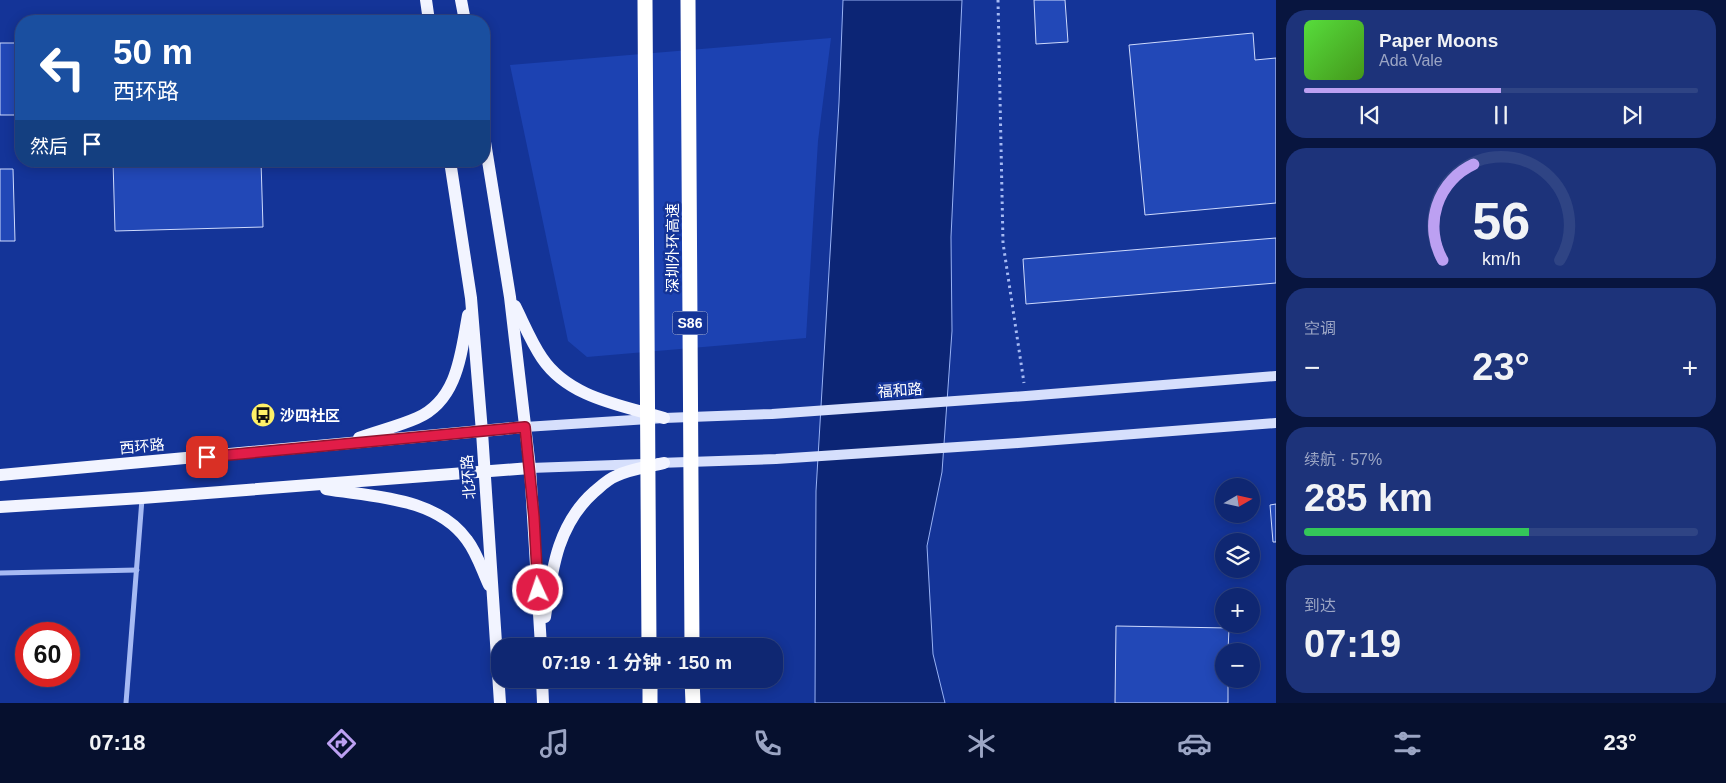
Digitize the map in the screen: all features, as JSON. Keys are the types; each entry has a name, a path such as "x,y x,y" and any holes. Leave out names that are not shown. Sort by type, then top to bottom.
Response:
{"highway":[{"name":"深圳外环高速","path":"646,0 649,638"},
{"name":"深圳外环高速","path":"688,0 692,638"},
{"path":"650,688 650,703"},
{"path":"692,688 692,703"}],"main road":[{"path":"426,0 428,15"},
{"path":"461,0 464,15"},
{"name":"北环路","path":"451,167 471,298 494,597 500,703"},
{"path":"489,167 510,297 530,468 541,638"},
{"path":"510,297 542,358 562,380 587,395 664,418"},
{"path":"339,445 419,417 433,408 444,397 453,383 458,368 471,298"},
{"name":"福和路","path":"525,427 664,418 772,414 1276,376"},
{"path":"0,506 142,498 530,468 776,459 1018,443 1276,422"},
{"name":"西环路","path":"0,475 525,427"},
{"path":"542,638 555,557 560,540 577,510 588,497 615,476 664,463"},
{"path":"306,485 412,503 442,517 456,527 467,540 476,554 494,597"},
{"path":"542,688 543,703"}],"street":[{"path":"126,703 142,498"},
{"path":"0,573 137,570"}],"path":[{"path":"998,0 1004,243 1026,396"}],"shaded area":[{"path":"843,0 962,0 951,237 952,331 942,472 927,546 933,654 945,703 815,703 816,491 839,102"},
{"path":"831,38 818,141 806,338 587,357 568,341 510,65"}],"building":[{"path":"1034,0 1065,0 1068,42 1036,44"},
{"path":"1253,33 1255,60 1276,58 1276,203 1145,215 1129,45"},
{"path":"0,43 15,43 15,115 0,115"},
{"path":"113,167 261,167 263,227 115,231"},
{"path":"0,169 13,169 15,241 0,241"},
{"path":"1276,238 1276,283 1026,304 1023,259"},
{"path":"1276,504 1276,542 1273,542 1270,505"},
{"path":"1116,626 1215,628 1215,633 1229,633 1228,643 1215,643 1215,688 1228,688 1228,703 1115,703"}],"place":[{"name":"沙四社区","path":"263,415"}],"route":[{"path":"207,457 525,427 534,517 538,590"}]}
